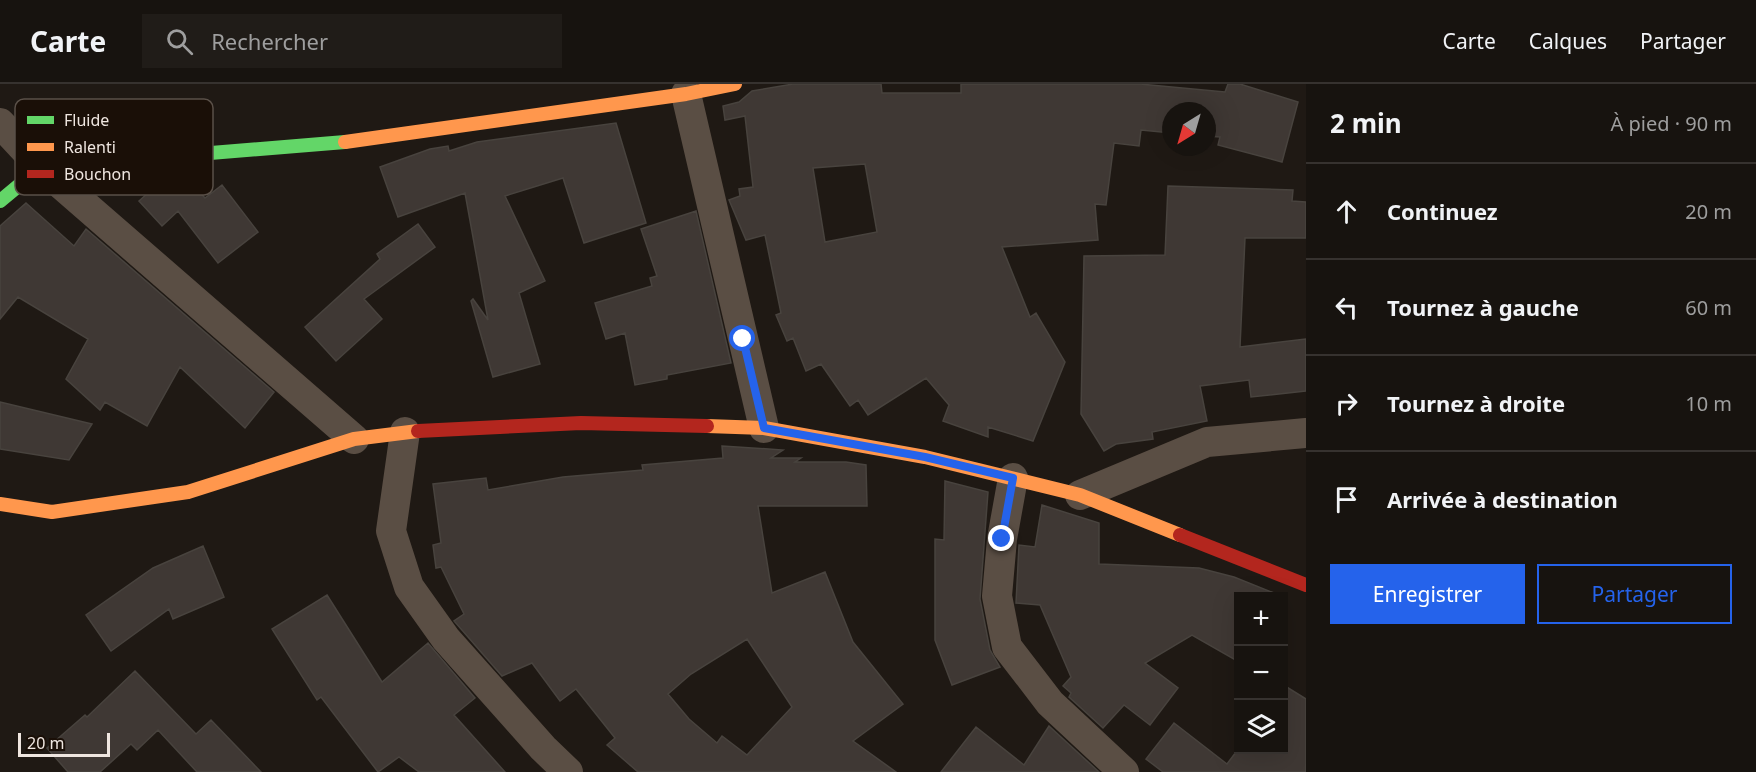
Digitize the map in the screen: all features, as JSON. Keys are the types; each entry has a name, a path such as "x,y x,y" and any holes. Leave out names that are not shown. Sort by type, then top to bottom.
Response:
{"street":[{"path":"213,154 314,146 686,94 735,84"},
{"path":"686,94 764,428"},
{"path":"0,123 15,139"},
{"path":"0,201 15,189"},
{"path":"73,195 354,439"},
{"path":"0,504 52,512 188,492 354,439 405,432 581,423 764,428 925,457 1080,495 1306,585"},
{"path":"405,432 391,531 409,587 446,639 543,748 568,772"},
{"path":"1080,495 1207,442 1306,433"},
{"path":"1013,478 1002,539 997,596 1007,647 1050,703 1124,772"}],"building":[{"path":"793,84 881,84 882,93 961,93 961,84 1140,84 1225,92 1228,84 1240,84 1298,102 1282,162 1218,145 1220,137 1216,137 1216,102 1162,102 1162,132 1141,130 1139,146 1114,143 1106,205 1095,204 1098,240 1002,247 1030,317 1036,313 1065,362 1033,441 988,427 988,437 943,421 949,405 926,378 868,415 858,400 850,406 821,364 806,371 793,338 787,341 776,315 781,313 765,235 746,240 729,200 740,196 739,189 753,187 745,116 725,120 723,106 739,102 752,91","holes":["865,164 877,232 825,242 813,168"]},
{"path":"616,123 646,223 584,243 563,178 505,196 545,281 519,293 540,364 493,377 471,301 473,299 488,320 465,193 398,217 380,167 430,149 448,146 449,151 477,142"},
{"path":"222,185 258,232 218,263 178,211 162,226 139,201 146,195 202,195 205,198 213,195 213,192"},
{"path":"1168,186 1293,190 1292,201 1306,202 1306,238 1245,238 1240,347 1306,339 1306,391 1251,397 1249,380 1200,386 1207,421 1152,432 1153,439 1116,444 1104,451 1081,414 1084,256 1165,255"},
{"path":"26,203 74,246 86,229 274,392 245,428 180,367 147,426 105,402 100,410 66,379 88,339 18,297 0,319 0,226"},
{"path":"696,211 731,363 667,375 667,379 635,385 625,333 606,339 595,303 652,286 650,278 657,276 641,229"},
{"path":"418,224 435,247 364,299 382,319 336,361 305,327 380,259 377,254"},
{"path":"0,402 92,424 69,460 0,449"},
{"path":"722,446 783,450 771,458 801,458 795,462 846,462 866,465 867,506 758,506 772,593 825,572 853,642 903,704 853,741 896,772 638,772 607,745 615,738 576,689 560,701 532,663 502,676 454,621 464,614 441,567 436,568 433,545 441,543 433,484 486,478 488,490 563,477 643,470 642,465 723,458","holes":["747,639 792,707 747,755 722,736 717,743 689,719 668,694 691,674"]},
{"path":"945,481 988,492 980,599 990,650 1000,667 952,685 935,640 935,539 944,540"},
{"path":"1042,505 1099,523 1099,564 1199,568 1234,577 1272,592 1234,592 1234,659 1192,635 1145,663 1178,688 1150,725 1124,705 1103,728 1069,697 1071,693 1063,686 1071,677 1040,605 1016,603 1019,545 1035,547"},
{"path":"203,546 224,597 173,619 169,609 111,651 86,615 153,568"},
{"path":"327,595 382,682 428,643 475,698 454,715 505,772 419,772 399,757 378,772 321,697 317,700 272,629"},
{"path":"135,671 196,734 211,720 261,772 197,772 158,730 137,750 131,744 100,772 68,772 47,748 85,715 87,717"},
{"path":"1288,688 1306,699 1306,772 1163,772 1146,759 1174,723 1227,764 1234,754 1288,754"},
{"path":"1049,726 1099,772 941,772 976,727 1024,765"}],"traffic: fast":[{"path":"213,153 345,142"},
{"path":"0,201 15,189"}],"traffic: slow":[{"path":"345,142 686,94 735,84"},
{"path":"707,426 764,428 925,457 1080,495 1180,535"},
{"path":"0,504 52,512 188,492 354,439 418,431"}],"traffic: jam":[{"path":"418,431 581,423 707,426"},
{"path":"1180,535 1306,585"}],"route":[{"path":"743,339 764,428 925,457 1013,478 1002,539"}]}
